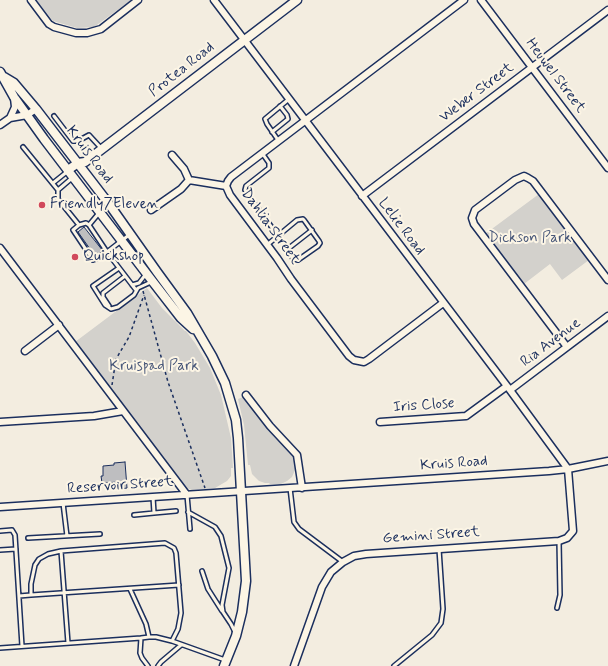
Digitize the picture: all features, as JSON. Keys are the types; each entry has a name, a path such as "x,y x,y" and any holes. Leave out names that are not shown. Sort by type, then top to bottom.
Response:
{"street":[{"path":"31,0 49,24 54,27 76,33 87,33 101,29 138,0"},
{"name":"Lelie Road","path":"214,0 509,388 568,469"},
{"name":"Protea Road","path":"74,177 82,165 102,149 297,0"},
{"name":"Dahlia Street","path":"443,303 369,360 358,362 354,360 349,356 230,195 226,186 231,177 464,0"},
{"name":"Heuwel Street","path":"481,0 608,168"},
{"name":"Weber Street","path":"362,196 608,10"},
{"name":"Kruis Road","path":"2,75 14,97 121,240 181,318 199,335"},
{"name":"Kruis Road","path":"2,75 14,83 82,165 187,313 212,356 225,383 232,403 238,434 246,581 242,612 236,636 225,663"},
{"path":"10,118 14,107 14,97"},
{"path":"0,125 10,118 27,115 36,109"},
{"path":"172,155 184,169 189,180"},
{"name":"Protea Road","path":"68,170 82,165"},
{"path":"567,347 474,224 472,218 475,210 515,180 524,176 528,178 533,181 608,280"},
{"path":"189,180 226,186"},
{"path":"151,210 181,189 189,180"},
{"path":"0,248 186,495"},
{"name":"Ria Avenue","path":"509,388 608,316"},
{"path":"25,350 58,325"},
{"name":"Iris Close","path":"380,422 466,416 509,388"},
{"path":"246,396 270,426 297,455 302,488"},
{"path":"0,422 94,416 123,411"},
{"name":"Kruis Road","path":"242,491 502,475 568,469 608,461"},
{"path":"559,541 567,538 572,531 568,469"},
{"name":"Reservoir Street","path":"0,507 242,491"},
{"name":"Gemini Street","path":"294,666 322,587 331,572 343,562 354,556 559,541"}],"lane":[{"path":"278,141 265,121 289,99"},
{"path":"272,132 288,119 287,115 280,106"},
{"path":"54,116 73,140 78,141 89,135 102,149"},
{"path":"23,147 53,183 58,190 58,199 80,225"},
{"path":"262,154 269,163 269,168 246,186 245,190 278,236"},
{"path":"53,183 68,170"},
{"path":"58,190 74,177"},
{"path":"89,225 100,212"},
{"path":"267,245 300,218 304,220 312,230 319,241 319,244 300,259 294,260 289,252 289,248 312,230"},
{"path":"130,234 107,252 96,259 92,259 73,232 74,228 80,225 86,223 89,225 107,252 118,268 136,290"},
{"path":"118,268 93,285 94,289 105,305 111,309 118,307 132,296 141,286 153,282"},
{"path":"132,285 139,282 147,273"},
{"path":"111,309 103,293 125,276"},
{"path":"290,488 294,522 299,529 343,562"},
{"path":"186,495 190,529"},
{"path":"153,497 154,513"},
{"path":"63,503 67,536"},
{"path":"134,515 176,511"},
{"path":"188,512 215,526 221,536 229,568 222,605 223,612"},
{"path":"0,531 14,531 22,646"},
{"path":"28,538 100,534"},
{"path":"557,608 560,595 559,541"},
{"path":"31,595 31,584 36,565 39,559 44,555 61,551 165,543 174,548 176,553 179,586 180,621 178,630 172,641"},
{"path":"0,550 16,549"},
{"path":"394,666 432,635 441,623 443,609 439,549"},
{"path":"61,551 68,643"},
{"path":"202,571 208,589 231,624 236,636"},
{"path":"19,596 179,586"},
{"path":"130,589 146,624 149,637"},
{"path":"0,648 156,637 172,641 225,663"},
{"path":"141,638 140,653 148,666"},
{"path":"158,666 181,645"}],"path":[{"path":"141,286 168,382 207,494"},
{"path":"110,394 116,360 129,337 144,294"}],"green space":[{"path":"36,0 130,1 94,27 77,28 53,21"},
{"name":"Dickson Park","path":"539,194 589,260 562,280 550,264 524,284 485,234"},
{"name":"Kruispad Park","path":"147,288 162,308 186,331 195,343 210,368 221,395 231,438 233,468 231,468 231,476 227,481 215,488 192,490 186,488 75,342"},
{"path":"243,397 275,438 293,455 295,470 292,477 281,484 270,484 259,481 252,474 250,465 248,465 244,425 238,399"}],"building":[{"path":"84,227 103,251 95,256 78,232"},
{"path":"125,462 127,488 120,489 120,482 102,483 101,476 103,476 103,466"}],"place":[{"name":"Friendly7Eleven","path":"42,205"},
{"name":"Quickshop","path":"75,257"}]}
